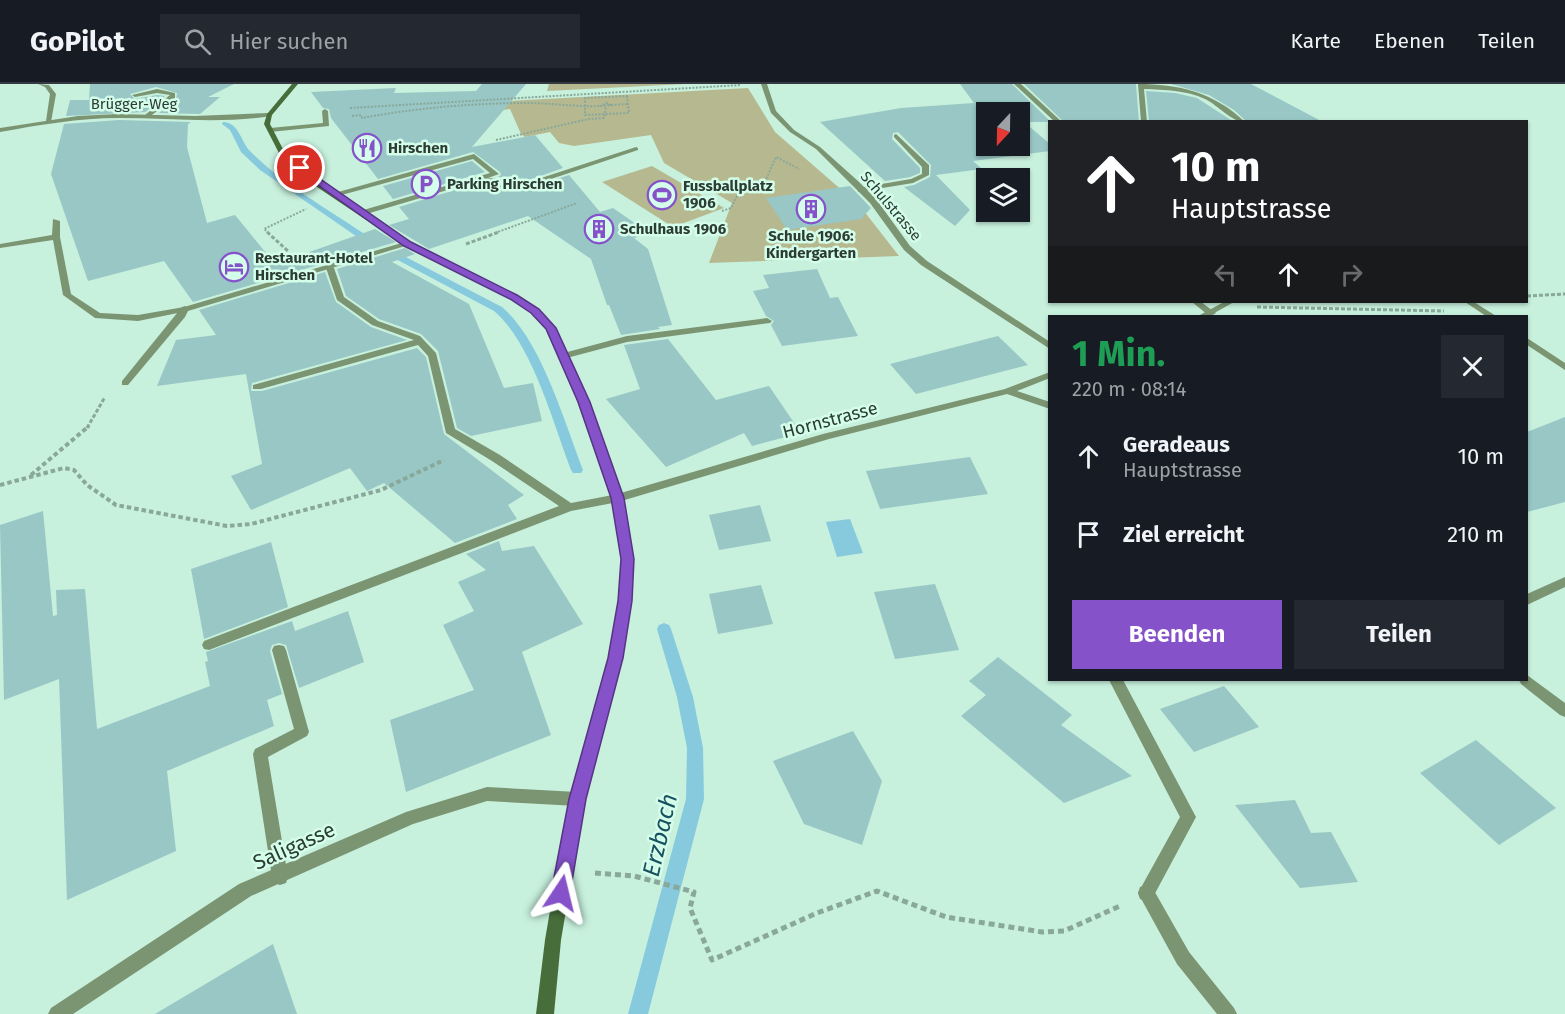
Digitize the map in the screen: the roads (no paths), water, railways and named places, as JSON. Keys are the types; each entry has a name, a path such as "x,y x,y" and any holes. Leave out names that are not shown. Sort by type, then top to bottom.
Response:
{"main road":[{"path":"296,84 269,115 267,124 282,154 408,244 513,297 535,311 550,328 584,402 618,498 627,559 625,601 616,658 577,799 553,940 545,1014"}],"street":[{"path":"41,84 47,86 53,94 49,120"},
{"name":"Schulstrasse","path":"764,84 773,112 792,131 818,148 873,201 907,248 924,263 1048,345"},
{"path":"1017,84 1057,120"},
{"path":"1144,120 1142,85 1183,89 1207,95 1239,120"},
{"path":"135,95 157,91 173,94 172,98 147,116"},
{"path":"270,130 327,125 325,111"},
{"name":"Brügger-Weg","path":"0,130 49,120 269,115"},
{"path":"861,190 913,181 925,175 926,166 896,136"},
{"path":"474,180 530,184 636,149"},
{"path":"335,194 474,156 495,174 363,213"},
{"path":"56,221 56,237 67,295 98,316 138,318 185,309 408,244"},
{"path":"0,246 56,237"},
{"path":"330,268 340,297 354,309 375,323 417,338 433,355 450,431 496,458 569,507"},
{"path":"1197,303 1207,315 1228,303"},
{"path":"1473,304 1490,315"},
{"path":"125,383 183,315 185,309"},
{"path":"563,356 627,339 767,321"},
{"path":"257,387 420,341"},
{"path":"1528,342 1565,368"},
{"name":"Hornstrasse","path":"209,645 569,507 618,498 827,436 1008,391 1048,376"},
{"path":"1008,391 1048,405"},
{"path":"1528,600 1565,582"},
{"path":"279,650 302,732 260,754 280,877"},
{"path":"1117,681 1188,817 1146,893 1183,958 1228,1014"},
{"path":"1527,681 1565,711"},
{"name":"Saligasse","path":"57,1014 245,890 280,877 411,817 487,794 577,799"}],"water":[{"path":"850,519 863,553 837,557 826,522"}],"waterway":[{"name":"Erzbach","path":"226,124 233,129 244,150 263,168 372,243"},
{"name":"Erzbach","path":"397,256 498,309 511,320 532,354 577,470"},
{"name":"Erzbach","path":"638,1014 695,799 695,748 685,697 664,629"}],"place":[{"name":"Hirschen","path":"367,148"},
{"name":"Parking Hirschen","path":"426,184"},
{"name":"Fussballplatz 1906","path":"662,195"},
{"name":"Schule 1906: Kindergarten","path":"811,209"},
{"name":"Schulhaus 1906","path":"599,229"},
{"name":"Restaurant-Hotel Hirschen","path":"234,267"}]}
